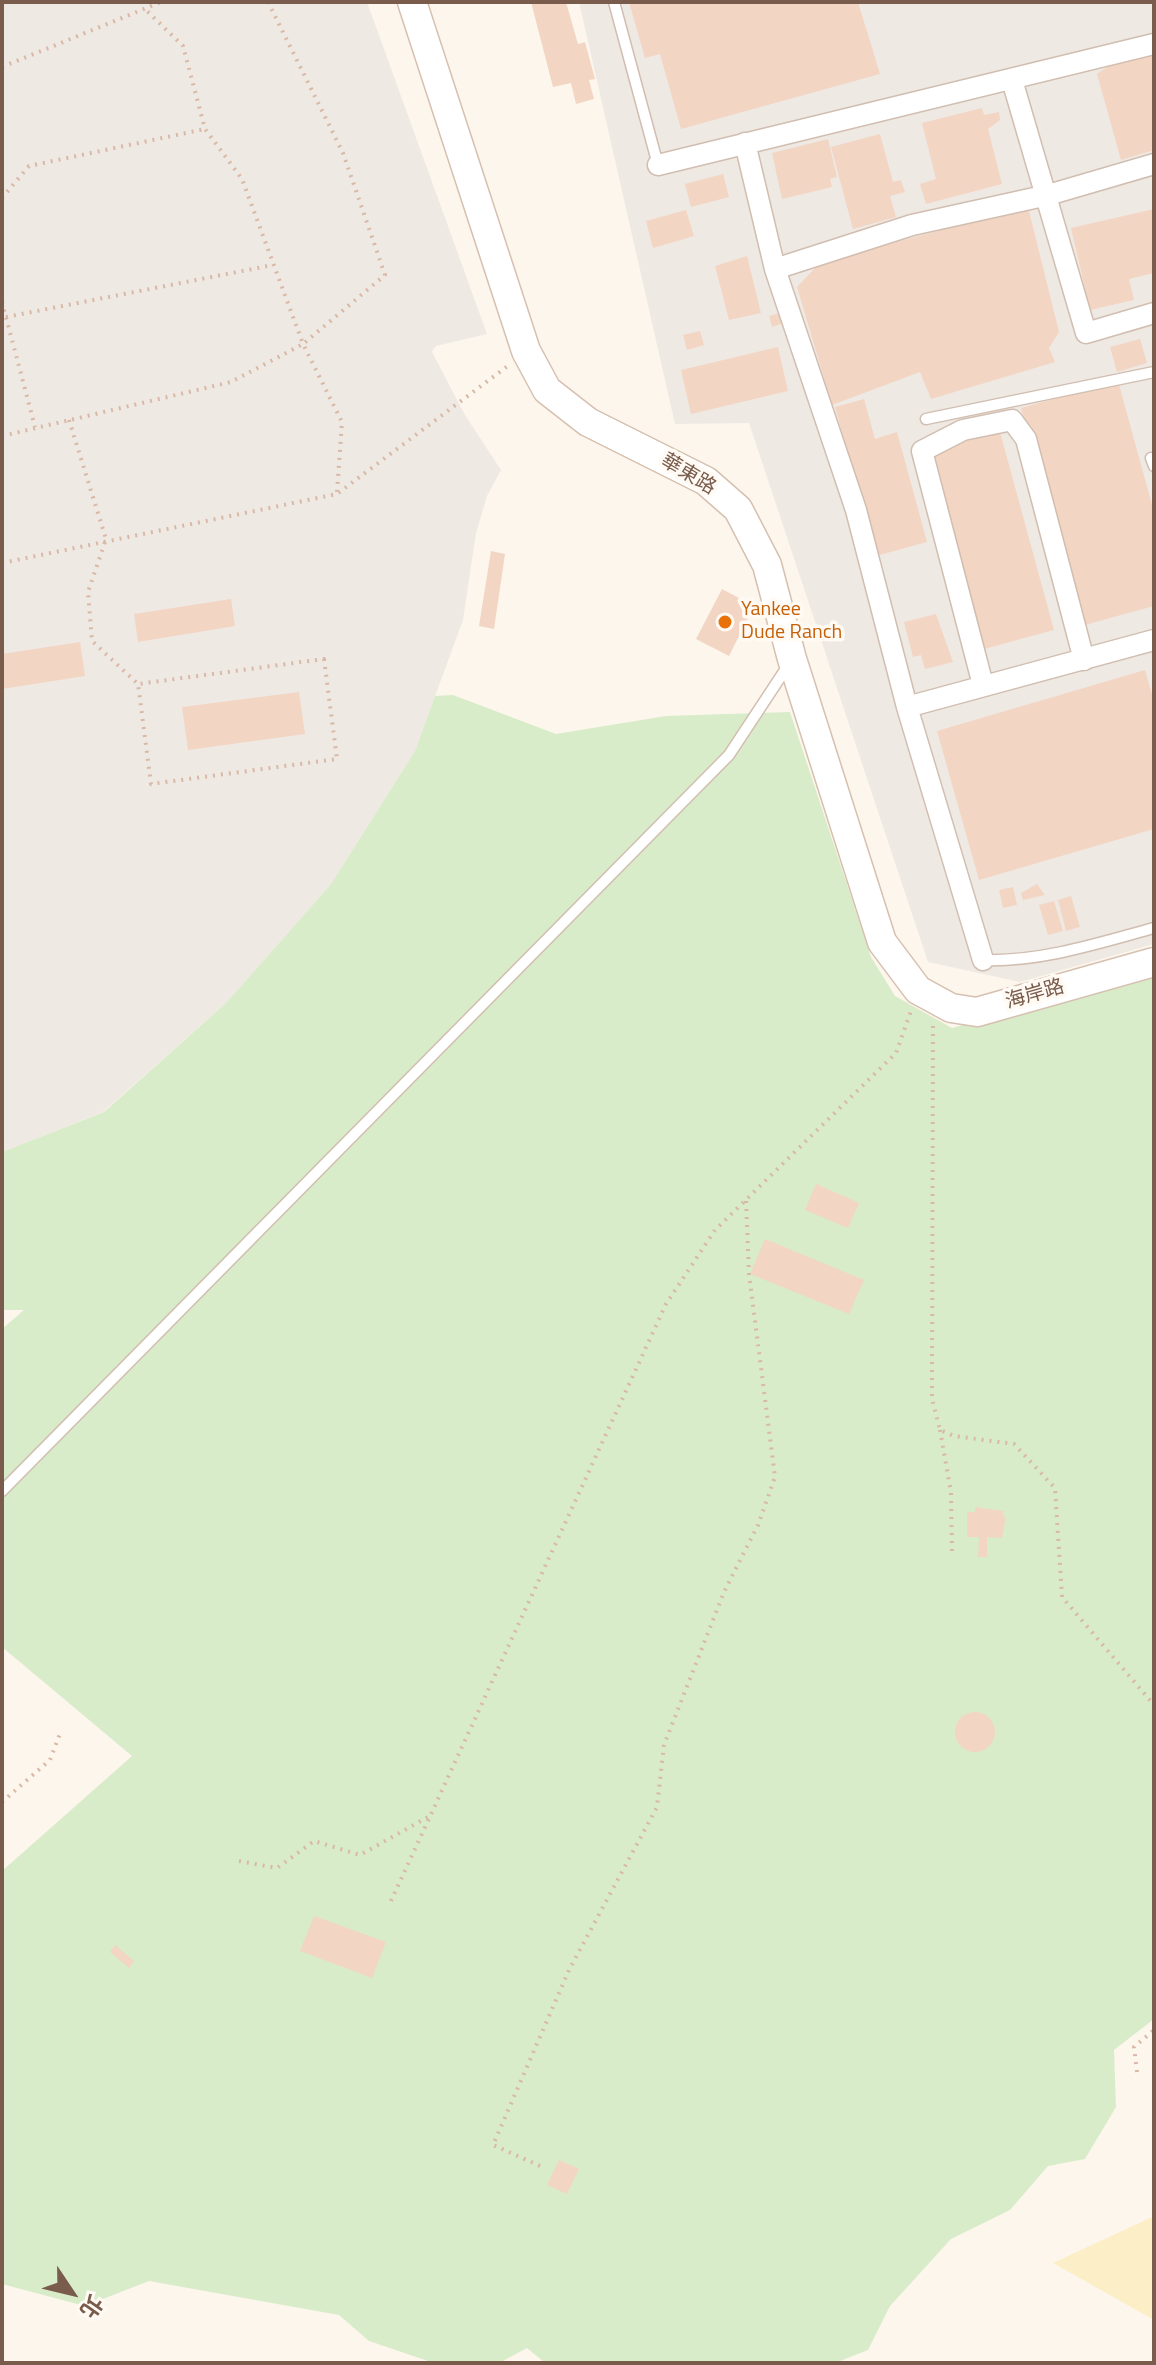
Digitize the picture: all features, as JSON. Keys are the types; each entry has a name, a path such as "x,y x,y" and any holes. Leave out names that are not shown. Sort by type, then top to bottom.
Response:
{"main road":[{"name":"華東路","path":"412,2 526,351 547,390 588,422 706,481 738,509 767,565 792,659 882,942 918,990"},
{"name":"海岸路","path":"918,990 951,1008 977,1012 1154,962"}],"street":[{"path":"658,165 1154,44"},
{"path":"1012,80 1086,333 1154,313"},
{"path":"745,143 775,269 856,510 907,707 983,960"},
{"path":"775,269 912,225 1048,195 1154,164"},
{"path":"983,685 922,451 963,430 1012,420 1026,439 1084,660"},
{"path":"907,707 1154,640"}],"lane":[{"path":"614,2 658,165"},
{"path":"926,419 1154,372"},
{"path":"2,1491 710,776 729,755 792,659"},
{"path":"983,960 1008,961 1070,950 1154,928"}],"path":[{"path":"2,67 147,11 161,2"},
{"path":"2,436 231,382 303,344 385,275 343,153 268,2"},
{"path":"147,11 183,46 205,129 242,179 303,344 342,422 337,494"},
{"path":"2,198 29,166 205,129"},
{"path":"6,317 273,265"},
{"path":"2,302 35,428"},
{"path":"2,563 106,539 337,494 460,405 526,351"},
{"path":"69,420 106,539 88,592 92,641 138,684 151,784 337,759 324,659 138,684"},
{"path":"391,1901 666,1304 715,1230 896,1053 918,990"},
{"path":"918,990 934,1029 932,1399 951,1492 952,1553"},
{"path":"540,2166 493,2145 569,1970 657,1807 664,1745 724,1592 758,1525 775,1477 749,1274 746,1199"},
{"path":"940,1430 1014,1444 1055,1488 1062,1597 1154,1705"},
{"path":"2,1802 50,1760 61,1731"},
{"path":"239,1861 277,1868 314,1841 360,1855 430,1816"},
{"path":"1137,2072 1134,2047 1154,2030"}],"shaded area":[{"path":"2,2 367,2 487,334 436,346 432,352 465,415 501,470 487,496 476,533 463,620 415,751 331,884 226,1003 103,1112 2,1152"},
{"path":"579,2 1154,2 1154,944 1020,982 928,962 749,423 675,424"}],"green space":[{"path":"453,695 556,734 666,716 790,712 871,957 895,996 952,1028 1154,972 1154,2019 1114,2050 1116,2107 1085,2159 1048,2166 1010,2210 951,2239 890,2306 868,2350 835,2363 545,2363 527,2348 499,2363 434,2363 369,2341 339,2315 149,2281 85,2306 2,2284 2,1871 132,1756 2,1647 2,1329 24,1310 2,1310 2,1152 104,1112 226,1003 331,884 415,751 435,696"}],"sand":[{"path":"1154,2216 1154,2320 1053,2263"}],"building":[{"path":"531,2 566,2 578,44 585,42 595,79 589,80 594,99 576,104 571,83 553,87"},
{"path":"629,2 858,2 880,74 681,129 660,54 645,58"},
{"path":"1154,51 1154,150 1121,160 1097,74 1114,62"},
{"path":"982,108 984,115 999,112 1000,120 988,129 1002,184 926,204 920,184 936,179 922,123"},
{"path":"880,134 893,182 901,180 905,192 890,196 896,217 853,229 831,147"},
{"path":"828,139 837,177 830,179 832,187 782,199 772,153"},
{"path":"723,174 729,197 691,207 685,184"},
{"path":"1028,207 1059,332 1049,348 1055,362 931,399 920,372 832,405 797,287 821,262"},
{"path":"1154,209 1154,273 1129,279 1134,300 1090,310 1071,228"},
{"path":"686,210 694,236 653,248 646,221"},
{"path":"747,256 761,313 729,320 715,266"},
{"path":"787,311 790,321 772,327 769,316"},
{"path":"700,331 704,345 687,350 683,335"},
{"path":"1140,339 1147,363 1117,372 1110,347"},
{"path":"778,347 788,391 691,414 681,370"},
{"path":"1118,381 1154,512 1154,606 1081,626 1021,408"},
{"path":"864,399 875,439 897,432 927,542 876,556 835,407"},
{"path":"1000,432 1054,630 984,649 931,451"},
{"path":"491,551 505,554 494,629 479,626"},
{"name":"Yankee Dude Ranch","path":"722,589 754,606 729,656 696,639"},
{"path":"231,599 235,626 138,642 134,614"},
{"path":"936,614 953,662 925,669 921,655 913,657 904,622"},
{"path":"80,642 85,676 2,689 2,654"},
{"path":"1145,670 1154,701 1154,829 979,880 937,731"},
{"path":"299,692 305,734 188,750 182,707"},
{"path":"1037,884 1045,895 1023,900 1021,893"},
{"path":"1013,887 1017,905 1003,908 999,890"},
{"path":"1071,896 1080,927 1066,931 1058,900"},
{"path":"1054,901 1063,931 1048,935 1039,905"},
{"path":"816,1184 859,1203 848,1228 805,1210"},
{"path":"765,1239 864,1280 849,1314 750,1274"},
{"path":"975,1507 1003,1511 1003,1517 1006,1517 1002,1538 987,1537 987,1557 978,1557 979,1537 967,1537 967,1512 975,1512"},
{"path":"975,1712 989,1718 995,1732 989,1746 975,1752 961,1746 955,1732 961,1718"},
{"path":"314,1916 386,1942 372,1978 300,1951"},
{"path":"115,1945 134,1961 129,1968 110,1952"},
{"path":"559,2160 579,2169 567,2194 547,2185"}],"place":[{"name":"Yankee Dude Ranch","path":"725,622"}]}
